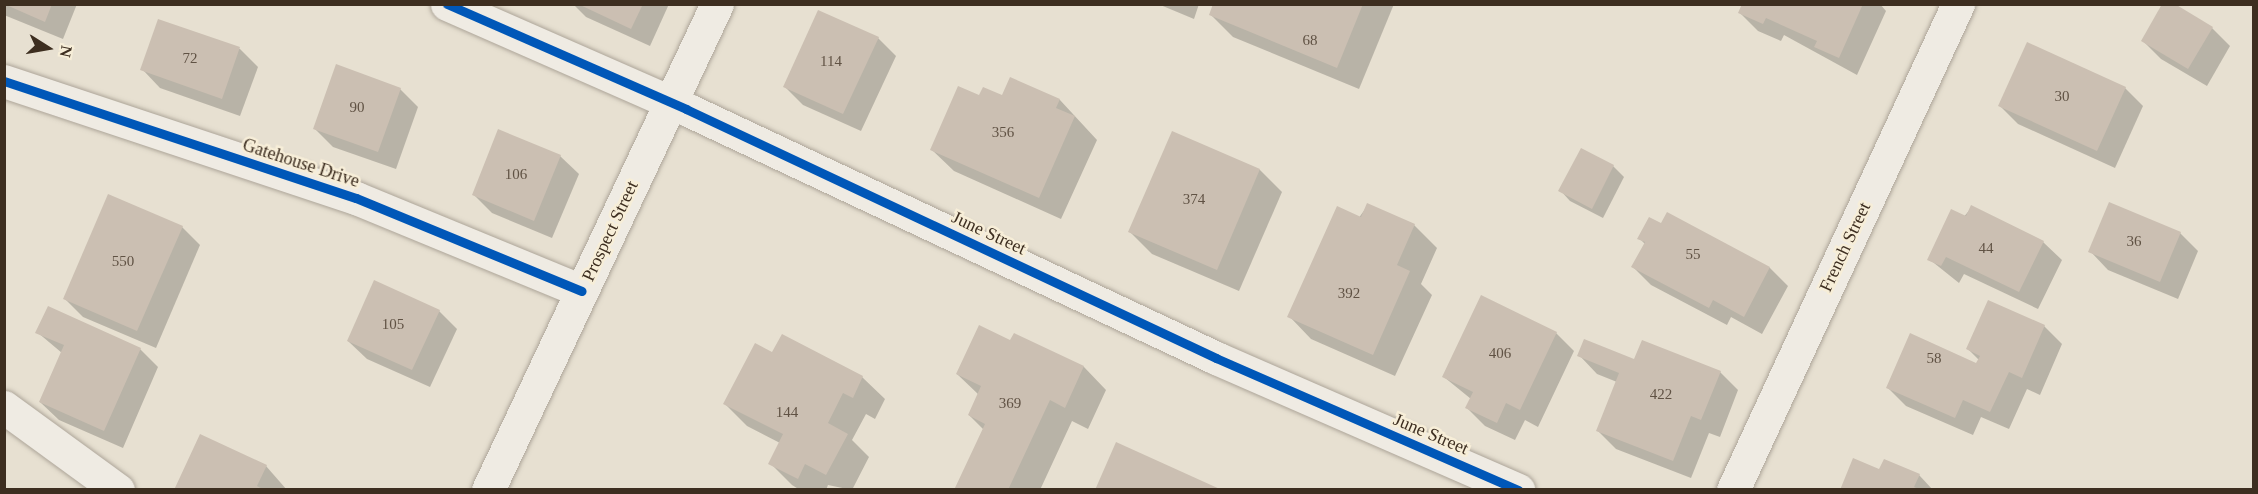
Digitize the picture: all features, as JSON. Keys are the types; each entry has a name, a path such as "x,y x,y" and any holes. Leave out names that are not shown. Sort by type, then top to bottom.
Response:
{"street":[{"name":"June Street","path":"447,4 671,103 1205,353 1518,489"},
{"name":"Prospect Street","path":"488,489 717,4"},
{"name":"French Street","path":"1733,489 1959,4"},
{"name":"Gatehouse Drive","path":"4,81 356,198 582,291"},
{"path":"4,407 118,489"}],"building":[{"path":"4,4 52,4 45,22"},
{"path":"578,4 643,4 631,29"},
{"path":"1213,4 1363,4 1337,68 1209,15"},
{"path":"1742,4 1863,4 1839,58 1814,47 1817,41 1766,18 1763,24 1738,13"},
{"path":"2162,4 2175,4 2213,27 2188,69 2141,41"},
{"path":"818,10 879,37 843,114 783,87"},
{"path":"158,19 240,47 222,99 140,70"},
{"path":"2027,42 2126,87 2097,151 1998,106"},
{"path":"336,64 401,88 378,152 313,129"},
{"path":"1010,77 1060,99 1056,108 1075,116 1039,198 930,150 958,86 979,95 983,87 1002,95"},
{"path":"498,129 561,155 534,221 472,195"},
{"path":"1172,131 1260,169 1217,270 1128,232"},
{"path":"1581,148 1614,165 1592,209 1558,191"},
{"path":"108,194 183,226 137,331 63,299"},
{"path":"2109,202 2181,232 2160,282 2088,252"},
{"path":"1367,203 1415,224 1397,265 1410,271 1373,355 1287,317 1337,206 1361,217"},
{"path":"1971,205 2044,241 2019,292 1946,257 1941,266 1927,260 1951,209 1966,216"},
{"path":"1667,212 1770,267 1744,317 1713,300 1709,308 1631,267 1645,242 1637,239 1649,217 1661,223"},
{"path":"374,280 440,310 412,370 347,341"},
{"path":"1481,295 1557,332 1520,410 1506,403 1497,423 1465,408 1473,392 1442,377"},
{"path":"1988,300 2045,325 2022,378 2009,372 1990,412 1963,400 1955,418 1886,388 1910,333 1976,363 1980,356 1966,349"},
{"path":"48,306 141,348 104,431 39,402 64,345 35,333"},
{"path":"979,325 1010,340 1014,333 1084,366 1065,408 1050,400 1008,490 954,490 985,424 968,415 981,386 956,374"},
{"path":"782,334 863,376 853,398 843,393 828,423 848,434 826,475 805,464 798,479 768,464 783,434 723,404 755,343 772,352"},
{"path":"1584,339 1634,359 1642,340 1721,371 1701,420 1691,416 1673,461 1596,431 1619,373 1577,356"},
{"path":"200,434 267,465 257,486 264,490 174,490"},
{"path":"1116,442 1222,490 1095,490"},
{"path":"1853,458 1879,469 1884,459 1920,474 1914,487 1921,490 1840,490"}],"cycle path":[{"path":"447,4 686,109 1216,358 1518,490"},
{"path":"4,81 356,198 582,291"}]}
